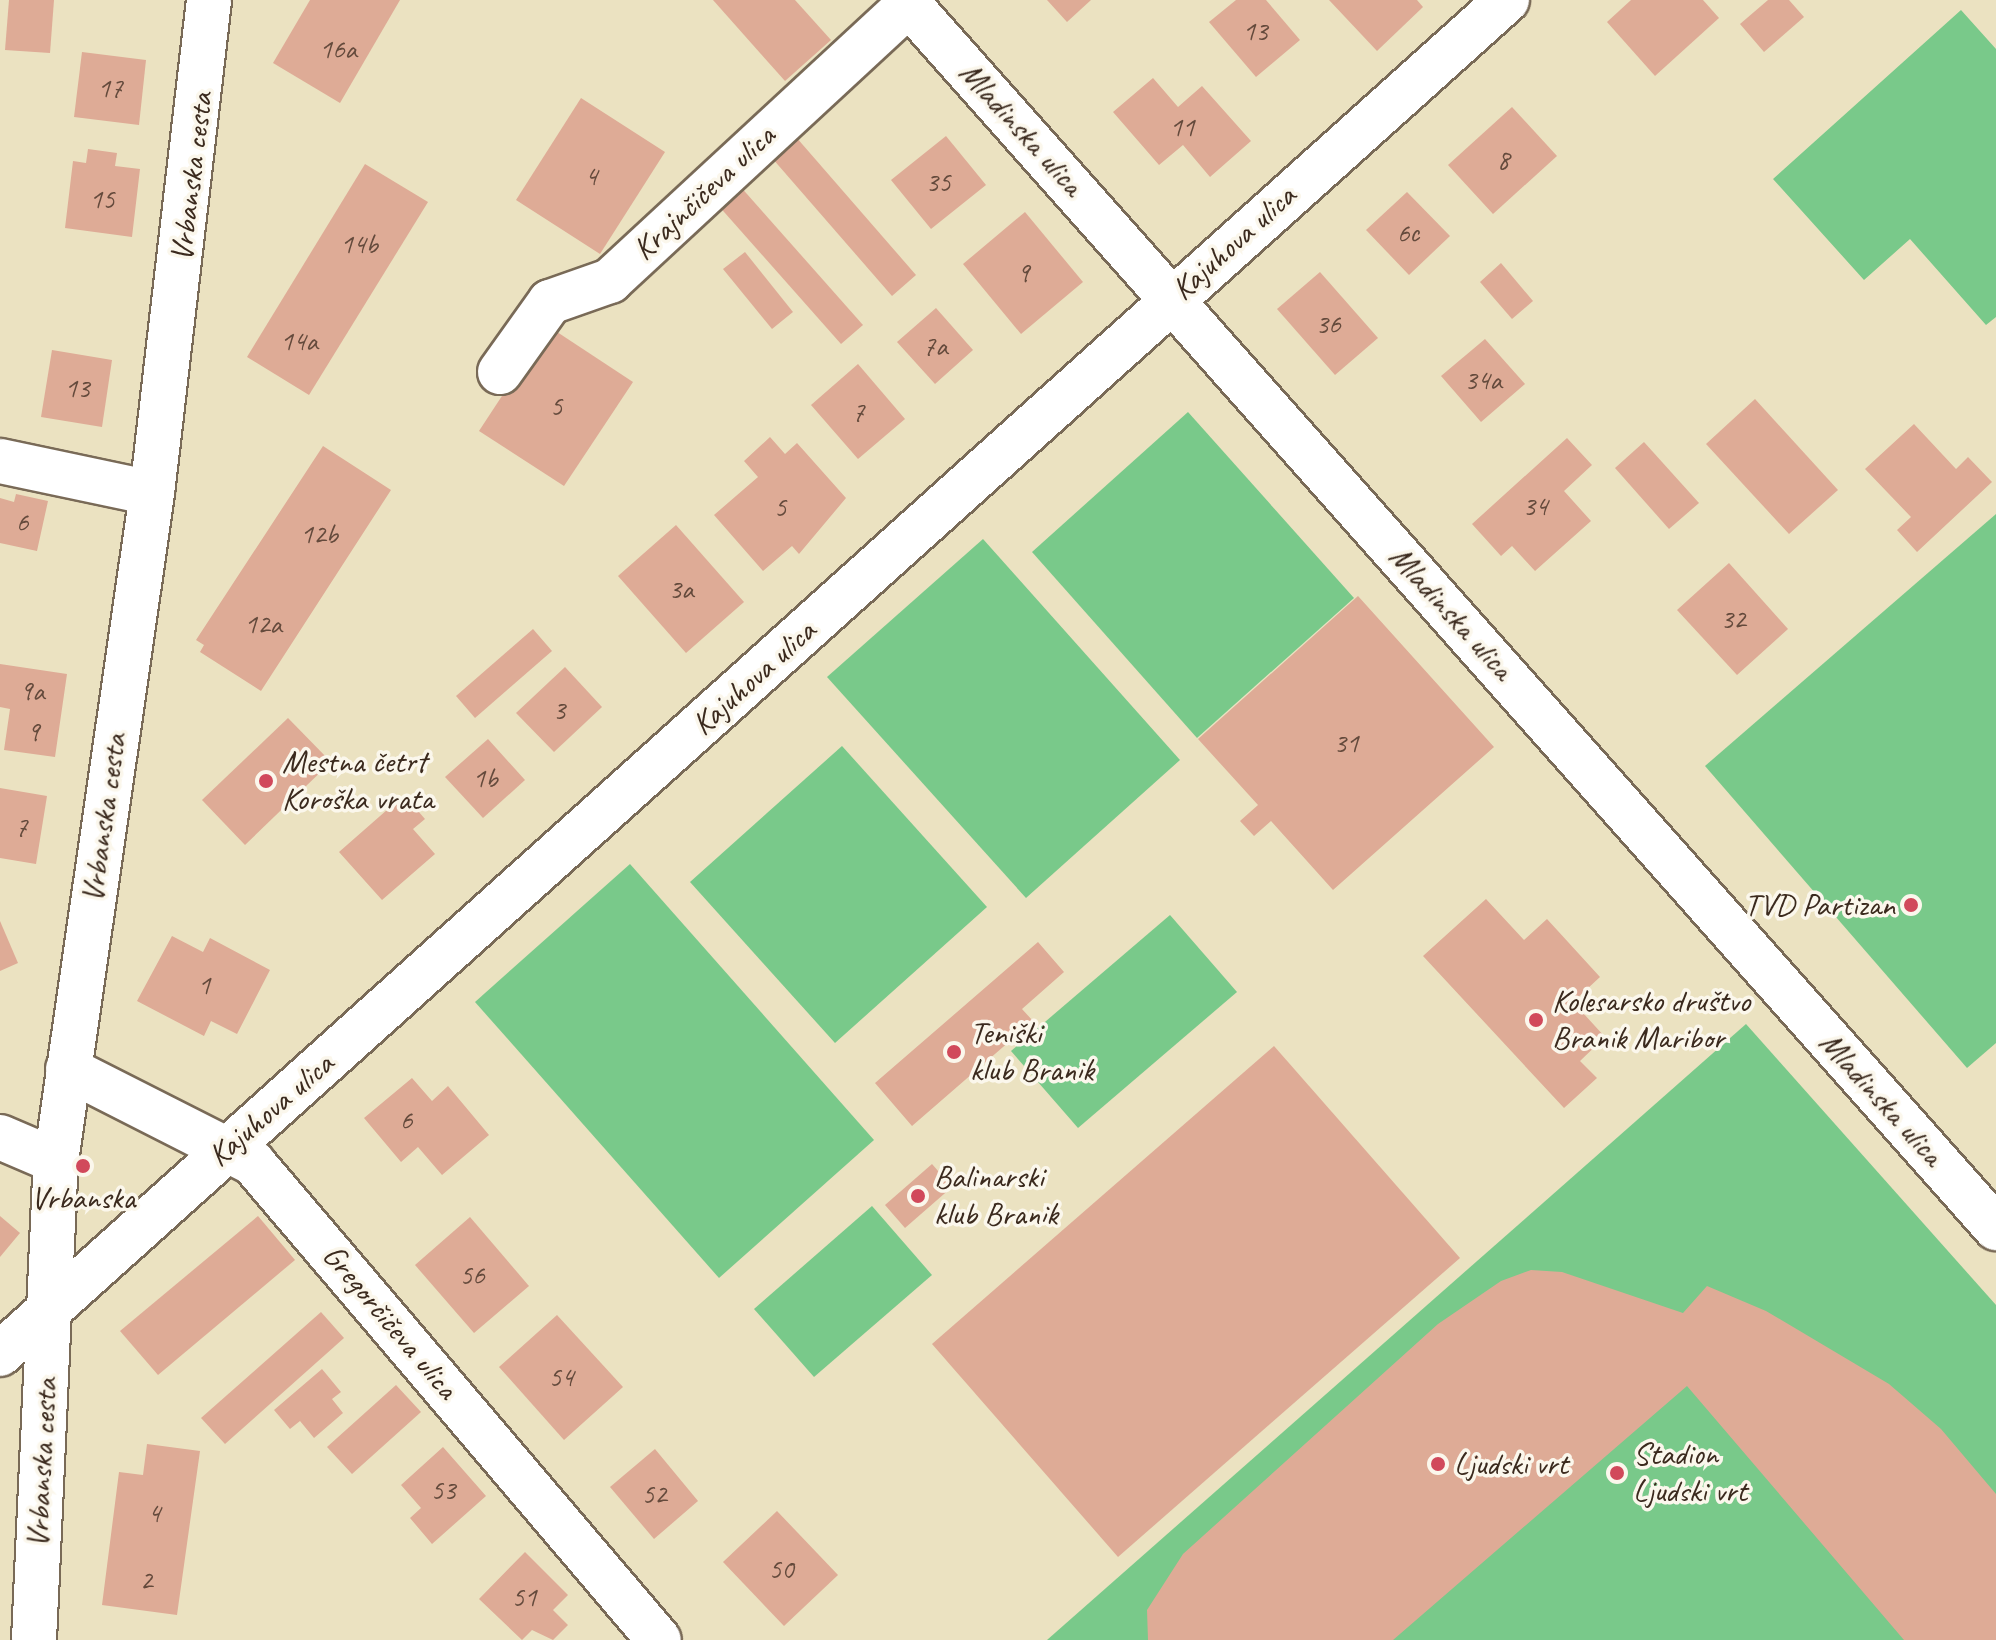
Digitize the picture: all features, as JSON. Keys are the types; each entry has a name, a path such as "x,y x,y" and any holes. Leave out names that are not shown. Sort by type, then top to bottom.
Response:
{"street":[{"name":"Vrbanska cesta","path":"34,1640 56,1161 152,493 209,0"},
{"name":"Kajuhova ulica","path":"0,1354 1172,297 1507,0"},
{"name":"Mladinska ulica","path":"907,2 1996,1228"},
{"name":"Krajnčičeva ulica","path":"500,372 550,302 610,281 907,2"},
{"path":"0,461 152,493"},
{"name":"Gregorčičeva ulica","path":"68,1069 253,1163 659,1640"},
{"path":"0,1137 56,1161"}],"green space":[{"path":"1961,10 1996,49 1996,317 1986,325 1910,239 1864,280 1773,179"},
{"path":"1188,412 1354,598 1197,738 1032,552"},
{"name":"TVD Partizan","path":"1996,514 1996,1043 1967,1068 1705,766"},
{"path":"983,539 1180,760 1026,898 827,677"},
{"path":"842,746 987,907 835,1043 690,882"},
{"path":"630,864 874,1140 719,1278 475,1002"},
{"path":"1170,915 1237,992 1078,1128 1011,1051"},
{"name":"Stadion Ljudski vrt","path":"1746,1024 1996,1305 1996,1640 1047,1640"},
{"path":"872,1206 932,1275 814,1377 754,1309"}],"building":[{"path":"9,0 54,0 50,53 5,50"},
{"path":"310,0 400,0 340,103 273,63"},
{"path":"713,0 795,0 831,40 785,81"},
{"path":"1047,0 1091,0 1067,22"},
{"path":"1236,0 1266,0 1300,40 1256,77 1209,22"},
{"path":"1329,0 1417,0 1423,7 1377,51"},
{"path":"1631,0 1703,0 1719,18 1655,76 1607,22"},
{"path":"1768,0 1789,0 1804,17 1764,52 1740,24"},
{"path":"82,52 146,60 139,125 74,117"},
{"path":"1153,78 1178,107 1202,86 1251,141 1210,177 1183,145 1159,165 1113,112"},
{"path":"581,98 665,152 600,254 516,200"},
{"path":"1512,107 1557,156 1493,214 1448,165"},
{"path":"946,136 986,185 931,229 891,180"},
{"path":"796,137 916,275 892,296 772,158"},
{"path":"88,149 117,153 115,166 140,169 132,237 65,228 73,161 86,163"},
{"path":"365,164 428,202 309,395 247,357"},
{"path":"739,185 863,325 841,344 717,204"},
{"path":"1407,192 1450,236 1409,275 1366,230"},
{"path":"1025,212 1083,282 1021,334 963,264"},
{"path":"745,252 793,312 772,329 723,269"},
{"path":"1501,263 1533,301 1512,319 1480,282"},
{"path":"1320,272 1378,338 1335,375 1277,309"},
{"path":"936,308 973,350 935,384 897,342"},
{"path":"548,326 633,382 564,486 479,431"},
{"path":"1485,339 1525,384 1481,422 1441,376"},
{"path":"52,350 112,360 102,427 41,417"},
{"path":"858,364 905,419 858,459 811,405"},
{"path":"1755,399 1838,490 1789,534 1706,444"},
{"path":"1914,424 1956,469 1968,457 1992,482 1917,552 1897,530 1911,517 1865,469"},
{"path":"770,437 785,454 797,443 846,498 799,554 792,546 763,571 714,515 758,477 744,461"},
{"path":"1567,438 1592,465 1564,491 1591,521 1535,571 1512,546 1501,556 1472,524"},
{"path":"1644,442 1699,503 1669,529 1615,468"},
{"path":"323,446 391,490 261,691 200,652 204,645 196,640"},
{"path":"16,494 48,501 37,551 0,543 0,498 14,502"},
{"path":"676,525 744,602 686,653 618,576"},
{"path":"1729,563 1788,629 1737,675 1677,610"},
{"path":"1358,596 1494,747 1333,890 1271,821 1254,836 1240,821 1258,805 1198,739"},
{"path":"533,629 552,651 475,718 456,696"},
{"path":"0,664 67,674 55,757 4,750 10,709 0,707"},
{"path":"565,667 602,707 554,752 516,713"},
{"name":"Mestna četrt Koroška vrata","path":"288,718 331,762 245,845 202,800"},
{"path":"488,739 525,780 483,818 445,777"},
{"path":"0,788 47,796 36,864 0,858"},
{"path":"404,795 425,819 413,829 435,854 382,900 339,852"},
{"name":"Kolesarsko društvo Branik Maribor","path":"1486,899 1524,940 1547,919 1600,977 1573,1002 1605,1037 1580,1061 1597,1078 1564,1108 1423,956"},
{"path":"0,921 18,963 0,971"},
{"path":"172,936 203,952 210,938 270,970 237,1034 211,1021 204,1036 137,1001"},
{"name":"Teniški klub Branik","path":"1038,942 1064,972 1022,1009 1033,1021 912,1126 875,1083"},
{"path":"1274,1046 1460,1258 1118,1557 932,1344"},
{"path":"412,1078 432,1101 448,1086 489,1135 442,1175 418,1147 401,1162 364,1118"},
{"name":"Balinarski klub Branik","path":"932,1164 952,1187 905,1228 885,1205"},
{"path":"0,1216 20,1233 0,1257"},
{"path":"258,1216 295,1260 158,1375 120,1331"},
{"path":"470,1217 529,1286 474,1333 415,1265"},
{"name":"Ljudski vrt","path":"1531,1270 1562,1272 1683,1313 1707,1286 1766,1311 1889,1384 1941,1429 1996,1494 1996,1640 1904,1640 1687,1386 1393,1640 1148,1640 1147,1610 1183,1554 1438,1324 1501,1281"},
{"path":"321,1312 344,1338 225,1444 201,1418"},
{"path":"557,1315 623,1387 564,1440 499,1367"},
{"path":"322,1369 341,1392 332,1399 343,1413 314,1438 300,1421 290,1429 274,1410"},
{"path":"396,1385 421,1412 352,1474 327,1447"},
{"path":"147,1444 200,1451 177,1615 102,1605 119,1472 143,1475"},
{"path":"443,1447 486,1496 432,1544 410,1518 421,1508 401,1485"},
{"path":"655,1449 698,1501 654,1539 610,1487"},
{"path":"777,1511 838,1575 784,1626 723,1562"},
{"path":"525,1552 568,1595 553,1610 568,1625 553,1640 532,1630 522,1640 479,1599"}],"place":[{"name":"Mestna četrt Koroška vrata","path":"266,781"},
{"name":"TVD Partizan","path":"1911,905"},
{"name":"Kolesarsko društvo Branik Maribor","path":"1536,1020"},
{"name":"Teniški klub Branik","path":"954,1052"},
{"name":"Vrbanska","path":"83,1166"},
{"name":"Balinarski klub Branik","path":"918,1196"},
{"name":"Ljudski vrt","path":"1438,1464"},
{"name":"Stadion Ljudski vrt","path":"1617,1473"}]}
